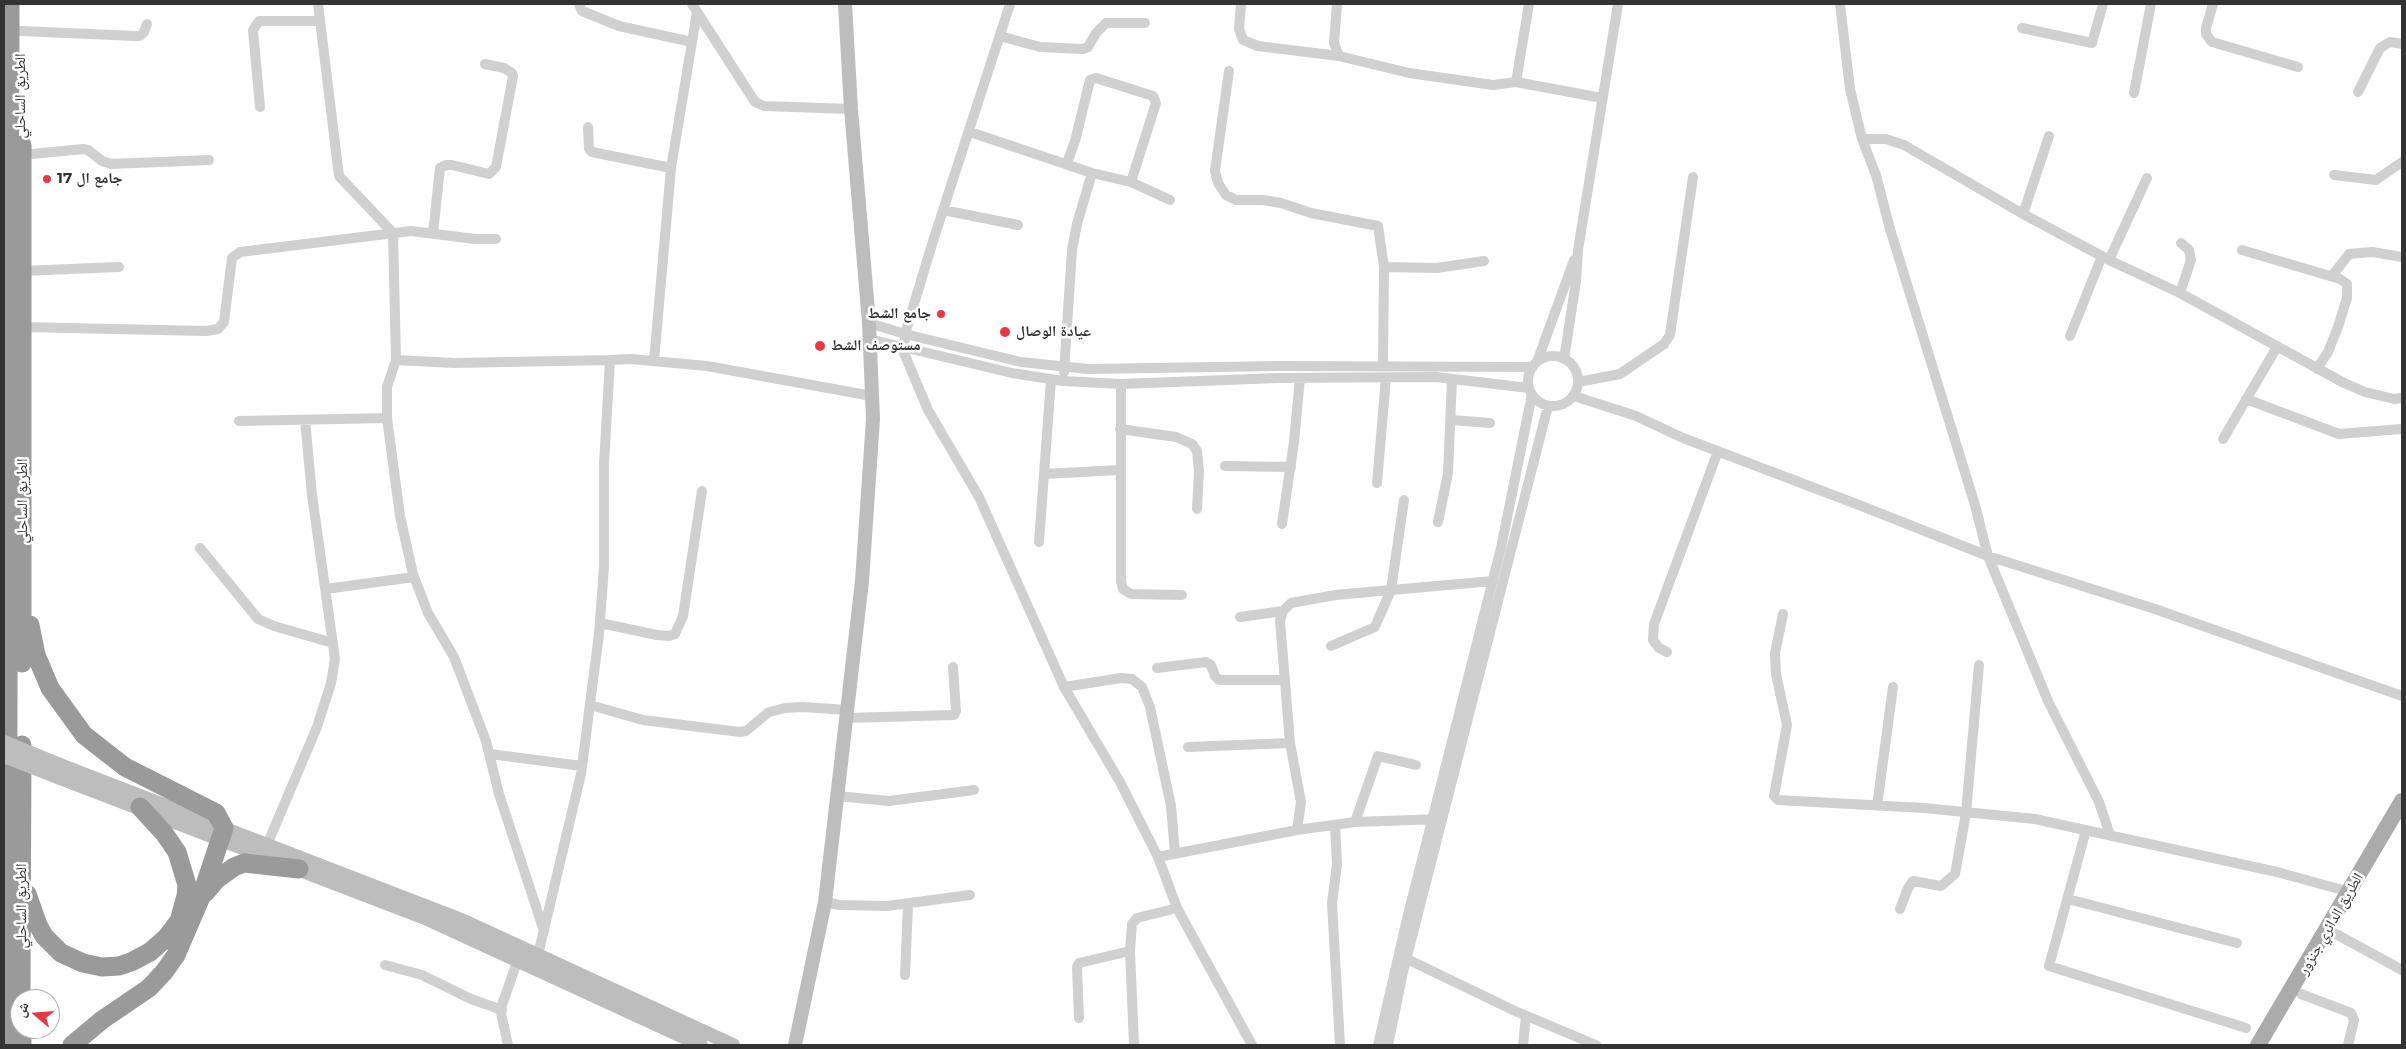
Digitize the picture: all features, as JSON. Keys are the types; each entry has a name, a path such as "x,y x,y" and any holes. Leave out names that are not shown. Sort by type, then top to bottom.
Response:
{"highway":[{"name":"الطريق الساحلي","path":"10,4 22,155 22,989"},
{"name":"الطريق الساحلي","path":"6,1045 9,782 5,532 6,139 11,33 21,4"},
{"path":"23,579 36,655 50,688 74,723 94,745 117,762 155,784 216,813 222,834 201,898 176,955 164,972 144,992 102,1020 72,1045"},
{"path":"4,810 9,782"},
{"path":"22,879 38,925 44,936 61,953 83,963 102,967 131,962 150,952 166,938 179,921 184,906 187,884 177,852 164,833 140,808"},
{"path":"201,898 218,879 234,867 244,863 299,869"},
{"path":"4,1040 6,1045"}],"main road":[{"path":"796,1045 825,902 862,581 873,419 869,323 851,109 846,4"},
{"path":"4,742 60,771 140,808 222,834 267,845 464,921 733,1045"},
{"path":"4,756 60,771 222,834 299,869 425,918 518,959 701,1045"},
{"name":"الطريق الدائري جنزور","path":"2258,1045 2402,801"},
{"name":"الطريق الدائري جنزور","path":"2269,1045 2301,994 2402,818"}],"street":[{"path":"318,4 339,176 393,233 396,360 388,387 387,418 400,516 414,577 428,613 454,657 490,754 500,794 544,931"},
{"path":"579,4 582,10 619,26 692,42"},
{"path":"1010,4 970,132 943,210 905,334 903,349 928,410 979,498 1064,687 1120,782 1158,857 1177,908 1252,1045"},
{"path":"1241,4 1239,29 1243,40 1258,46 1339,56 1409,73 1494,85 1516,82 1602,98"},
{"path":"1337,4 1334,44 1339,56"},
{"path":"1516,82 1529,4"},
{"path":"1564,359 1576,281 1578,250 1618,4"},
{"path":"1840,4 1850,89 1862,139 1876,175 1890,228 1975,505 1988,556 2048,701 2099,802 2110,835"},
{"path":"2022,28 2092,42 2103,4"},
{"path":"2134,93 2151,4"},
{"path":"2213,4 2206,28 2206,34 2212,42 2298,67"},
{"path":"654,361 671,168 692,42 694,8"},
{"path":"694,8 755,102 764,106 851,109"},
{"path":"260,107 253,30 259,21 320,21"},
{"path":"1000,36 1059,50 1083,49 1088,46 1096,33 1106,23 1145,23"},
{"path":"11,33 140,36 147,24"},
{"path":"2358,92 2380,48 2390,42 2402,44"},
{"path":"433,233 440,168 452,165 489,174 496,167 513,76 512,73 504,68 485,64"},
{"path":"1229,71 1215,171 1218,183 1226,195 1236,200 1263,200 1281,203 1310,213 1378,226 1384,267 1382,366"},
{"path":"1067,163 1078,132 1090,80 1096,78 1146,92 1153,96 1156,103 1131,182"},
{"path":"588,127 589,148 592,152 671,168"},
{"path":"970,132 1067,163 1092,173 1131,182 1170,200"},
{"path":"2023,214 2049,136"},
{"path":"1862,139 1886,139 1904,145 2023,214 2106,258 2180,294 2317,369 2366,392 2394,399 2402,398"},
{"path":"22,155 83,149 88,150 102,161 111,164 208,160"},
{"path":"2334,175 2376,180 2402,162"},
{"path":"1063,381 1072,250 1077,224 1092,173"},
{"path":"1578,382 1620,374 1664,344 1670,335 1693,177"},
{"path":"2070,336 2106,258 2147,178"},
{"path":"943,210 1018,225"},
{"path":"22,327 206,332 218,329 224,322 230,263 234,255 411,231 476,239 496,239"},
{"path":"2180,294 2190,260 2189,250 2181,242"},
{"path":"1388,1045 1437,819 1503,540 1530,391 1528,380 1578,250"},
{"path":"2242,250 2345,281 2348,291 2338,328 2328,352 2317,369"},
{"path":"2332,276 2349,254 2372,252 2402,257"},
{"path":"1384,267 1437,268 1484,261"},
{"path":"22,271 119,267"},
{"path":"869,323 960,348 1021,362 1064,368 1535,364 1550,356 1564,359 1575,368 1578,382 1574,396 1563,404 1548,406 1536,400 1530,391 1452,379 1300,378 1121,384 1063,381 957,361 869,339"},
{"path":"957,361 960,348"},
{"path":"2223,439 2277,348"},
{"path":"396,360 454,363 632,359 707,366 872,396"},
{"path":"538,955 582,766 600,623 604,567 604,464 610,360"},
{"path":"1282,524 1291,467 1300,378"},
{"path":"1377,482 1386,378"},
{"path":"1438,522 1448,472 1452,420 1452,379"},
{"path":"1039,542 1050,380"},
{"path":"1121,384 1120,581 1124,589 1137,594 1182,594"},
{"path":"1574,396 1636,416 1676,435 1988,556 2155,609 2402,696"},
{"path":"2246,399 2339,434 2402,428"},
{"path":"1378,1045 1548,406"},
{"path":"239,421 387,418"},
{"path":"267,845 318,728 334,671 333,643 312,496 305,420"},
{"path":"1452,420 1490,422"},
{"path":"1120,429 1176,436 1192,444 1197,451 1199,471 1197,509"},
{"path":"1667,652 1659,648 1653,640 1654,624 1718,451"},
{"path":"1225,466 1291,467"},
{"path":"1044,474 1120,470"},
{"path":"600,623 656,635 669,636 675,634 683,616 702,491"},
{"path":"1331,646 1375,627 1391,590 1404,500"},
{"path":"200,548 258,619 274,626 333,643"},
{"path":"326,589 414,577"},
{"path":"1297,830 1301,802 1290,743 1280,621 1283,611 1291,604 1335,595 1493,580"},
{"path":"1240,617 1283,611"},
{"path":"1783,614 1775,653 1776,674 1787,725 1774,796 1778,800 2035,819 2277,872 2350,892"},
{"path":"1157,668 1206,662 1211,665 1215,676 1219,680 1285,680"},
{"path":"1900,909 1908,888 1913,881 1941,886 1954,874 1966,813 1979,665"},
{"path":"590,705 643,720 740,732 746,731 769,712 785,708 803,707 846,714 954,715 956,711 953,667"},
{"path":"1064,687 1121,678 1132,679 1142,687 1150,708 1171,806 1175,853"},
{"path":"1877,806 1893,687"},
{"path":"1188,747 1290,743"},
{"path":"490,754 582,766"},
{"path":"1355,822 1378,756 1416,765"},
{"path":"837,796 889,801 974,790"},
{"path":"1158,857 1297,830 1355,822 1437,819"},
{"path":"1335,825 1337,864 1332,903 1340,1045"},
{"path":"2086,830 2049,966 2053,969 2246,1028"},
{"path":"825,902 870,907 908,905 970,895"},
{"path":"2068,898 2237,943"},
{"path":"905,975 908,905"},
{"path":"1134,1045 1130,951 1132,924 1137,918 1177,908"},
{"path":"2336,934 2402,970"},
{"path":"1079,1018 1077,966 1079,963 1130,951"},
{"path":"508,1045 502,1010 518,959"},
{"path":"1407,959 1526,1016 1590,1044"},
{"path":"385,965 422,975 471,999 502,1010"},
{"path":"2301,994 2351,1013 2354,1020 2348,1045"},
{"path":"1523,1045 1526,1016"}],"place":[{"name":"جامع ال 17","path":"47,179"},
{"name":"جامع الشط","path":"941,314"},
{"name":"عيادة الوصال","path":"1005,332"},
{"name":"مستوصف الشط","path":"820,346"}]}
